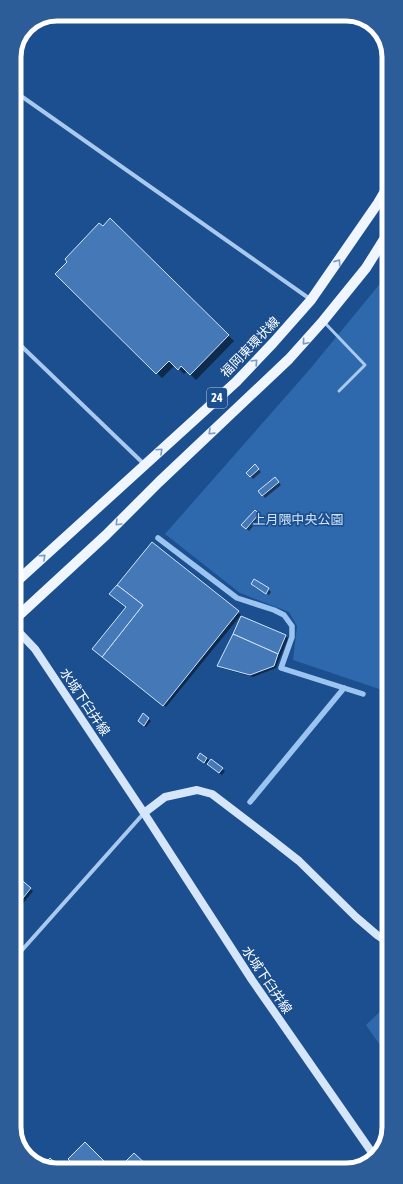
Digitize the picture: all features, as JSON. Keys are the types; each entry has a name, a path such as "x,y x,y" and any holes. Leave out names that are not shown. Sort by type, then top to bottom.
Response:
{"main road":[{"name":"福岡東環状線","path":"21,578 236,382 273,343 311,300 382,196"},
{"name":"24","path":"21,614 106,535 159,482 290,359 366,268 382,243"},
{"name":"水城下臼井線","path":"21,634 35,649 144,813 252,980 371,1152"},
{"path":"144,813 165,797 197,790 212,794 299,861 356,917 382,938"}],"street":[{"path":"21,96 311,300"},
{"path":"21,346 145,465"},
{"path":"21,951 144,813"}],"lane":[{"path":"323,321 365,365 339,391"}],"green space":[{"name":"上月隈中央公園","path":"382,281 382,690 293,660 297,626 289,612 240,593 165,534 310,369"},
{"path":"382,1010 382,1048 366,1025"}],"building":[{"path":"110,218 229,335 190,375 181,366 178,370 169,361 156,374 55,274 67,262 65,259 99,223 103,226"},
{"path":"255,464 259,469 250,477 246,473"},
{"path":"275,477 279,482 262,496 258,491"},
{"path":"255,510 259,514 246,529 241,525"},
{"path":"152,542 239,611 163,706 102,657 143,605 117,585"},
{"path":"254,579 269,588 266,594 251,584"},
{"path":"117,585 143,605 102,657 92,649 126,607 109,594"},
{"path":"241,616 286,635 278,654 233,634"},
{"path":"233,634 278,654 274,666 250,675 217,666"},
{"path":"143,713 149,718 144,726 138,721"},
{"path":"200,753 207,758 204,763 197,758"},
{"path":"211,759 223,768 219,773 207,764"},
{"path":"21,880 31,888 21,900"},
{"path":"85,1142 106,1163 72,1163 68,1159"},
{"path":"134,1153 145,1163 124,1163"},
{"path":"50,1158 55,1163 50,1162 47,1161"}],"waterway":[{"path":"158,538 237,598 274,610 284,615 292,626 292,637 281,668 363,694"},
{"path":"250,802 344,688"}]}
